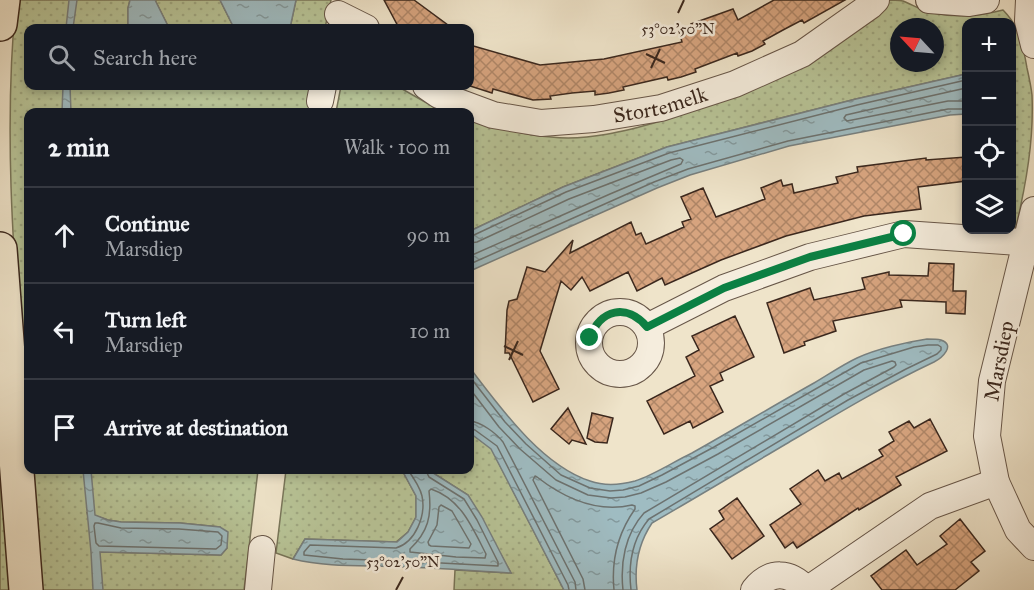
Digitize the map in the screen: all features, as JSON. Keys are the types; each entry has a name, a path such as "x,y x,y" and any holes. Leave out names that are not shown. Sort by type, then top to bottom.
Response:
{"main road":[{"path":"0,24 3,0"},
{"path":"0,249 26,590"}],"street":[{"name":"Stortemelk","path":"432,90 439,95 493,115 541,123 594,119 661,108 735,84 802,54 876,0"},
{"path":"929,0 969,3 986,0"},
{"path":"1029,0 1028,21 1034,45"},
{"path":"338,14 358,24"},
{"name":"Marsdiep","path":"1034,210 1030,242 992,381 987,436 996,482 1018,530 1034,546"},
{"path":"647,327 724,288 810,257 904,234 1030,242"},
{"path":"754,590 760,582 780,575 800,582 807,590 930,506 996,482"},
{"path":"258,590 262,549"}],"green space":[{"path":"16,0 130,0 128,24 24,24 24,90 312,90 309,108 24,108 24,397 13,227 10,113"},
{"path":"155,0 220,0 232,24 167,24"},
{"path":"296,0 331,0 326,24 291,24"},
{"path":"884,0 903,1 942,15 977,15 1003,10 1010,18 962,18 962,75 667,147 563,187 474,229 474,121 541,136 579,138 661,121"},
{"path":"1016,29 1024,52 1032,95 1032,129 1016,227"},
{"path":"340,90 404,90 437,108 337,108"},
{"path":"0,407 14,590 0,590"},
{"path":"474,436 491,448 564,590 454,590 455,570 511,573 468,495 435,474 474,474"},
{"path":"30,474 258,474 244,590 39,590","holes":["87,513 121,522 180,523 220,527 227,548 221,555 100,552"]},
{"path":"286,474 404,474 416,496 416,517 408,532 396,542 305,539 293,559 276,553"}],"water":[{"path":"69,0 77,0 74,24 66,24"},
{"path":"130,0 155,0 167,24 128,24"},
{"path":"220,0 296,0 291,24 232,24"},
{"path":"962,75 962,114 789,146 690,175 474,269 474,229 563,187 667,147"},
{"path":"63,90 70,90 71,108 62,108"},
{"path":"927,339 941,340 945,342 947,348 944,355 937,360 859,401 652,523 643,539 638,555 637,590 564,590 491,449 474,436 474,373 508,417 555,462 572,473 595,483 612,484 635,481 692,453 857,358 892,346"},
{"path":"83,474 91,474 95,515 121,522 180,523 220,527 228,532 227,548 221,555 100,552 103,590 93,590"},
{"path":"404,474 435,474 468,495 511,573 334,565 293,559 305,539 397,542 408,532 416,517 416,496"}],"building":[{"path":"384,0 414,0 447,24 397,24"},
{"path":"774,0 845,0 804,23 802,20 783,30 763,41 765,44 752,51 738,56 737,53 695,69 696,72 681,77 668,80 667,77 623,87 624,90 609,93 595,95 595,91 572,93 550,96 551,99 533,100 493,89 492,93 474,87 474,46 540,65 604,59 682,42 679,31 692,26 691,24 733,9 738,20"},
{"path":"962,157 962,182 918,187 921,209 864,216 786,236 721,260 665,285 662,278 637,291 628,272 590,291 582,277 571,290 561,281 540,351 559,389 533,402 509,353 505,353 509,301 517,299 527,267 545,272 573,240 570,253 631,222 636,235 641,233 646,244 684,227 682,222 691,219 681,197 703,188 716,217 765,199 761,188 781,180 783,186 792,184 794,193 838,183 836,177 858,172 857,167 926,158 926,160"},
{"path":"929,263 954,264 953,291 966,291 965,314 946,313 946,302 900,300 902,307 833,321 836,331 804,342 805,345 784,353 767,303 810,288 814,300 865,289 862,278 889,272 889,275 928,276"},
{"path":"735,316 754,357 720,373 723,380 710,386 723,412 693,428 690,421 664,434 647,401 695,376 686,357 699,350 692,336"},
{"path":"568,408 586,444 572,440 569,444 551,429"},
{"path":"592,413 613,418 607,443 595,442 587,438"},
{"path":"930,419 947,451 896,477 901,485 859,510 858,508 797,548 793,542 785,548 770,525 801,504 790,489 818,470 825,481 839,473 842,479 883,456 879,450 894,441 889,432 909,421 914,428"},
{"path":"737,498 764,536 732,559 710,529 724,519 719,511"},
{"path":"960,519 985,551 971,562 979,571 955,590 882,590 871,576 906,550 917,565 947,544 940,536"}],"route":[{"path":"590,338 593,328 600,319 609,314 620,312 631,314 647,327 724,288 810,257 904,234"}]}
